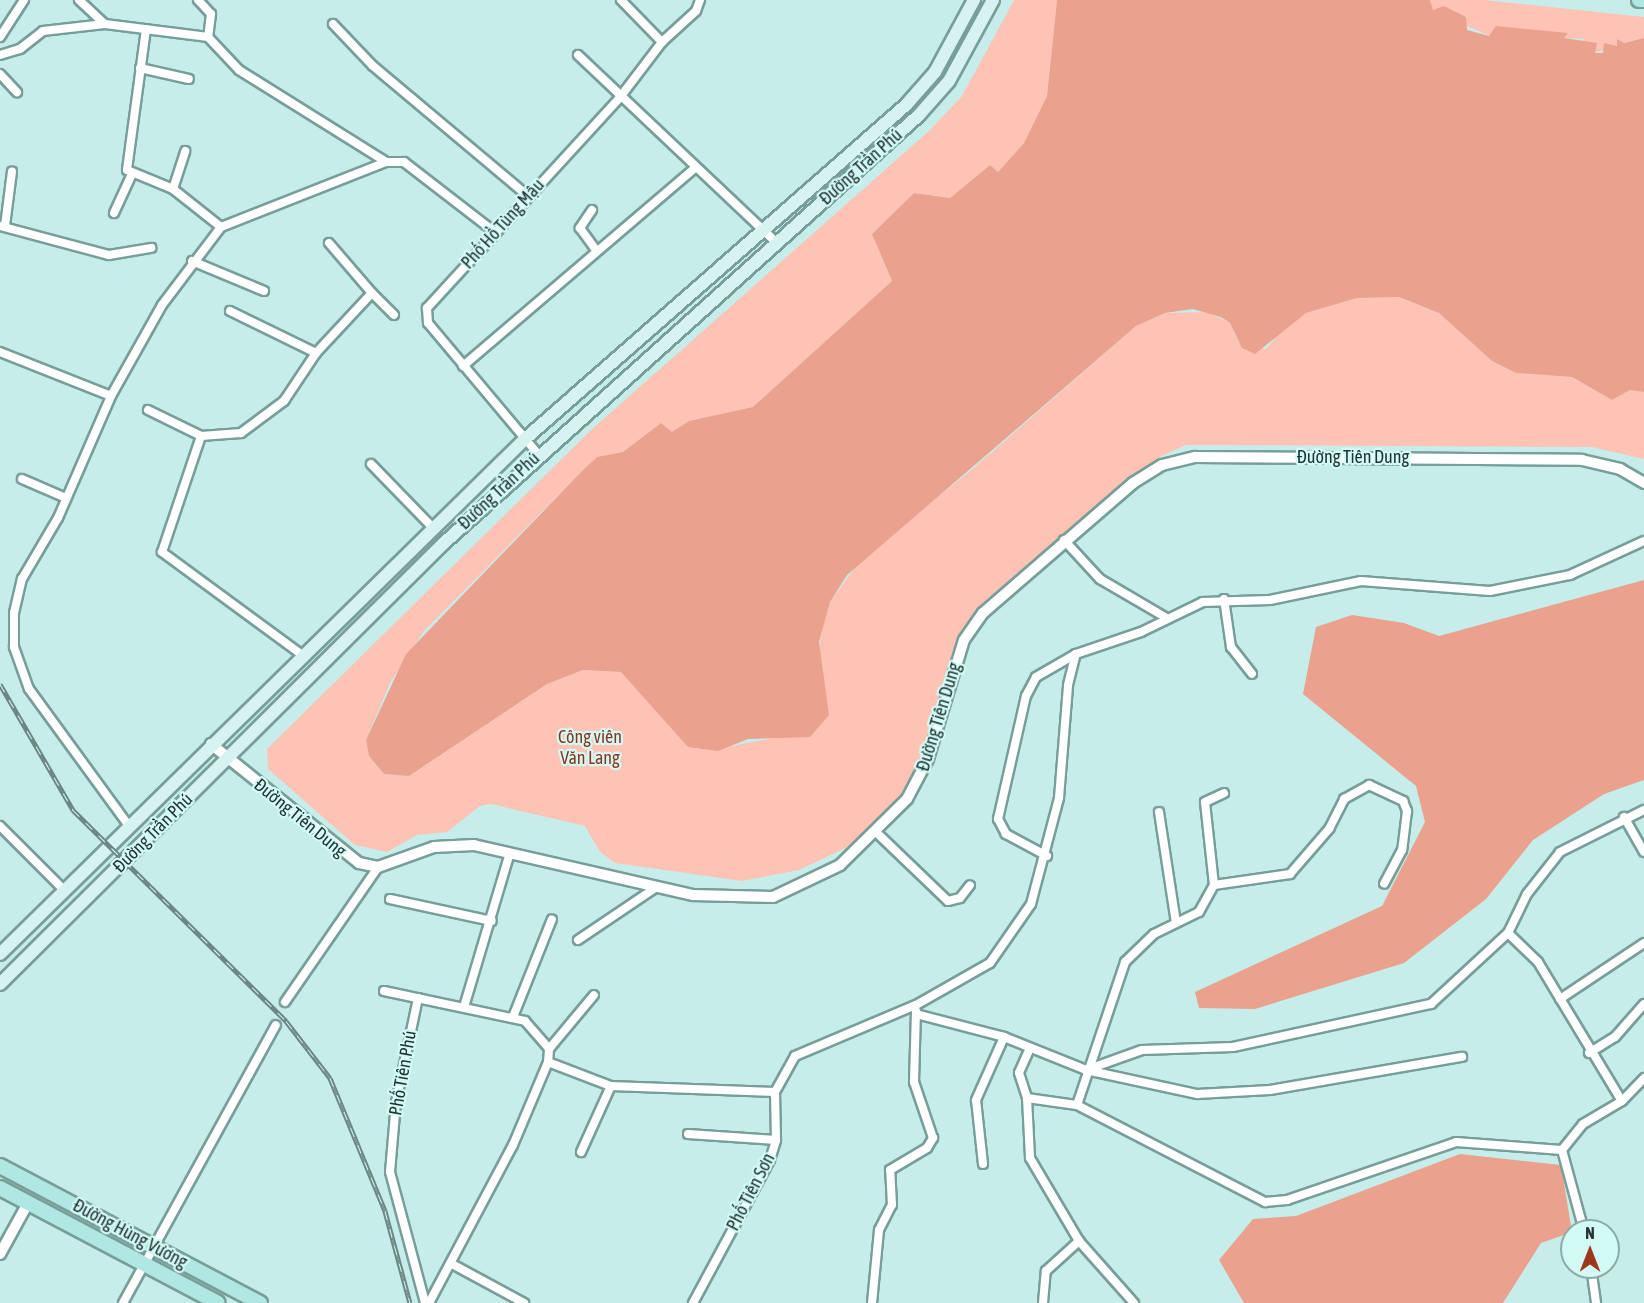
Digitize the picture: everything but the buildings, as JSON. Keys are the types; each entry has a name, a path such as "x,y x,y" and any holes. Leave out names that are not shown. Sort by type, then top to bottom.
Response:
{"main road":[{"name":"Đường Trần Phú","path":"0,954 432,527 525,439 764,231 925,84 974,0"},
{"name":"Đường Trần Phú","path":"0,984 538,454 777,243 937,95 993,0"},
{"path":"1639,0 1644,0"},
{"path":"925,84 937,95"},
{"name":"Đường Hùng Vương","path":"0,1166 260,1303"},
{"name":"Đường Hùng Vương","path":"0,1188 218,1303"}],"street":[{"path":"0,37 24,0"},
{"path":"79,0 105,24"},
{"path":"198,0 211,14 208,37"},
{"path":"621,0 662,42"},
{"name":"Phố Hồ Tùng Mậu","path":"538,454 463,366 425,315 528,196 621,96 662,42 696,11 700,0"},
{"path":"0,55 20,49 43,31 105,24 208,37 239,70 386,162"},
{"path":"333,24 373,66 528,196"},
{"path":"146,29 125,163 131,176 173,189 221,227"},
{"path":"578,55 777,243"},
{"path":"140,68 189,79"},
{"path":"0,74 18,92"},
{"path":"173,189 185,151"},
{"path":"129,826 46,718 14,647 15,595 66,498 111,396 192,261 221,227 386,162 404,162 496,232"},
{"path":"463,366 596,250 696,167"},
{"path":"12,171 2,226 109,255 151,248"},
{"path":"114,213 131,176"},
{"path":"592,210 580,228 596,250"},
{"path":"329,243 394,315"},
{"path":"192,261 264,291"},
{"path":"148,410 201,436 241,433 269,417 316,353 372,293"},
{"path":"231,310 316,353"},
{"path":"0,352 111,396"},
{"path":"201,436 162,552 302,655"},
{"name":"Đường Tiên Dung","path":"211,744 345,856 378,867 434,847 474,845 655,888 717,898 773,897 824,875 876,833 918,782 972,628 1004,591 1148,472 1195,457 1581,460 1620,469 1644,483"},
{"path":"371,464 432,527"},
{"path":"22,480 66,498"},
{"path":"1064,540 1100,579 1165,617"},
{"path":"1047,856 1006,834 999,819 1026,696 1036,677 1076,654 1141,632 1165,617 1224,599 1270,600 1361,581 1490,591 1590,569 1644,541"},
{"path":"1224,599 1231,647 1252,674"},
{"path":"916,1009 1000,954 1031,904 1047,856 1076,654"},
{"path":"1214,885 1290,874 1329,829 1344,799 1369,785 1403,801 1407,812 1402,850 1384,884"},
{"path":"1077,1106 1086,1070 1125,963 1154,934 1202,909 1214,885 1205,802 1224,793"},
{"path":"1086,1070 1142,1050 1233,1047 1431,1004 1508,933 1527,894 1560,852 1644,810"},
{"path":"1159,812 1176,924"},
{"path":"1624,818 1644,852"},
{"path":"0,826 64,890"},
{"path":"876,833 948,901 960,898 970,885"},
{"path":"464,1007 492,921 510,853"},
{"path":"285,1002 378,867"},
{"path":"578,940 655,888"},
{"path":"390,899 492,921"},
{"path":"513,1017 552,919"},
{"path":"1508,933 1531,952 1589,1053 1622,1101"},
{"path":"1560,999 1644,943"},
{"path":"384,991 513,1017 534,1027 549,1049 594,995"},
{"name":"Phố Tiên Phú","path":"418,998 396,1102 390,1172 427,1303"},
{"path":"1589,1053 1615,1037 1644,1004"},
{"path":"916,1009 1004,1037 1086,1070 1213,1094 1270,1090 1462,1057"},
{"path":"872,1303 879,1230 892,1204 890,1170 927,1148 933,1138 914,1082 916,1009"},
{"name":"Phố Tiên Sơn","path":"693,1303 776,1140 775,1092 782,1074 795,1056 916,1009"},
{"path":"123,1303 276,1025"},
{"path":"983,1164 976,1100 1004,1037"},
{"path":"1030,1048 1019,1073 1027,1098 1030,1158 1079,1241 1134,1303"},
{"name":"Phố Tiên Phú","path":"427,1303 452,1263 513,1146 548,1062 549,1049"},
{"path":"548,1062 611,1086 775,1092"},
{"path":"1562,1150 1583,1124 1622,1101 1644,1078"},
{"path":"581,1152 611,1086"},
{"path":"1027,1098 1077,1106 1264,1202 1287,1200 1456,1142 1562,1150"},
{"path":"688,1134 776,1140"},
{"path":"1562,1150 1581,1219"},
{"path":"0,1254 28,1203"},
{"path":"1043,1303 1046,1271 1079,1241"},
{"path":"452,1263 524,1303"},
{"path":"1593,1279 1596,1303"}],"green space":[{"name":"Công viên Văn Lang","path":"1014,0 1057,0 1047,96 1024,143 998,172 989,166 950,198 914,193 872,234 892,281 753,407 689,421 672,433 661,423 623,452 598,457 582,471 424,631 390,683 366,740 369,756 384,774 409,776 547,684 583,670 621,672 657,711 732,746 779,737 824,686 818,657 823,623 830,602 864,555 969,472 1136,326 1165,313 1208,312 1230,323 1238,341 1266,349 1289,322 1306,313 1357,298 1399,297 1439,313 1492,361 1516,373 1572,377 1612,400 1630,390 1644,392 1644,459 1592,447 1186,445 1161,456 981,611 931,752 899,802 860,841 799,870 742,881 615,863 600,852 585,826 491,804 480,806 447,832 417,835 387,852 355,845 268,769 267,749 591,430 930,130 962,96"},
{"path":"1430,0 1484,0 1644,17 1644,38 1623,43 1617,39 1617,46 1594,53 1590,44 1581,44 1584,39 1563,38 1567,34 1490,36 1433,11"}],"shaded area":[{"path":"1057,0 1430,0 1433,10 1444,6 1466,17 1467,30 1489,36 1496,26 1568,33 1564,38 1597,43 1595,53 1603,53 1604,43 1617,46 1617,39 1624,43 1644,38 1644,392 1630,390 1612,400 1572,377 1516,373 1492,361 1439,313 1399,297 1357,298 1306,313 1255,354 1242,348 1230,323 1221,317 1193,309 1165,313 1136,326 847,575 830,602 819,642 829,715 810,737 748,739 718,751 688,747 621,672 583,670 547,684 409,776 384,774 369,756 366,740 406,654 582,471 597,457 623,452 661,423 672,432 689,421 753,407 892,281 872,234 914,193 950,198 990,165 998,172 1024,143 1047,96"},
{"path":"1644,580 1644,780 1604,794 1533,840 1486,899 1404,963 1255,1009 1199,1008 1195,992 1382,906 1425,822 1416,786 1303,694 1316,627 1352,615 1404,623 1439,636"},
{"path":"1460,1154 1561,1165 1570,1219 1560,1219 1560,1236 1541,1243 1503,1303 1244,1303 1219,1260 1253,1219 1296,1216"}],"railway":[{"path":"0,684 73,810 286,1021 330,1078 385,1211 410,1303"}]}
